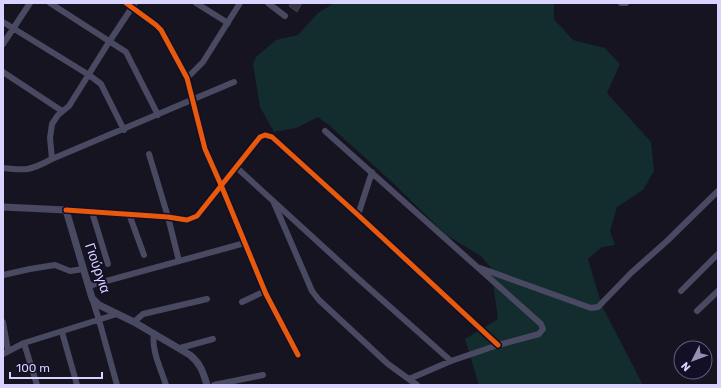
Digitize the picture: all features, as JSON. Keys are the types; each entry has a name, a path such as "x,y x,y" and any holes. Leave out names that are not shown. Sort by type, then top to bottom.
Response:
{"street":[{"path":"3,44 12,28 30,3"},
{"path":"50,3 126,52 158,114"},
{"path":"126,3 134,5 161,30 187,78 206,149 265,291 298,355"},
{"path":"196,3 228,23"},
{"path":"187,78 200,66 240,3"},
{"path":"268,3 285,16"},
{"path":"621,3 626,3"},
{"path":"52,159 50,138 52,124 58,115 69,106 134,5"},
{"path":"3,22 101,84 124,130"},
{"path":"3,72 62,111"},
{"path":"3,168 22,170 35,168 52,159 124,130 234,82"},
{"path":"325,131 541,324 543,329 539,334 498,345 451,361 409,379"},
{"path":"3,207 130,214 187,220 197,216 260,137 265,135 272,138 358,215 498,345"},
{"path":"149,154 168,217 179,261"},
{"path":"236,167 451,361"},
{"path":"358,215 372,172"},
{"path":"476,266 591,308 598,307 631,273 667,241 718,190"},
{"path":"272,199 312,291 319,300 388,364 417,385"},
{"name":"Γιούργια","path":"66,210 92,298 99,305 154,333 197,360 207,385"},
{"path":"92,212 108,264"},
{"path":"130,214 144,255"},
{"path":"88,286 245,243"},
{"path":"681,291 718,254"},
{"path":"3,275 55,265 70,271 83,269"},
{"path":"242,302 265,291"},
{"path":"697,311 718,291"},
{"path":"92,298 117,385"},
{"path":"134,322 143,314 207,299"},
{"path":"3,322 6,353 24,343 117,314"},
{"path":"62,332 77,385"},
{"path":"154,333 152,340 166,385"},
{"path":"180,348 213,339"},
{"path":"24,343 37,385"},
{"path":"214,385 263,375"}],"green space":[{"path":"334,3 554,3 554,19 573,40 605,48 620,64 607,93 651,142 654,171 643,190 617,207 610,231 615,245 602,247 588,259 602,306 643,385 479,385 465,339 498,319 491,268 481,256 446,235 393,183 318,117 296,128 274,132 260,107 253,64 256,57 276,40 298,35 318,13"}],"building":[{"path":"291,3 302,3 297,12 289,6"}],"cycle path":[{"path":"126,3 161,30 187,78 205,149 266,294 298,355"},
{"path":"66,210 168,217 187,220 197,216 260,137 265,135 272,137 498,345"}]}
